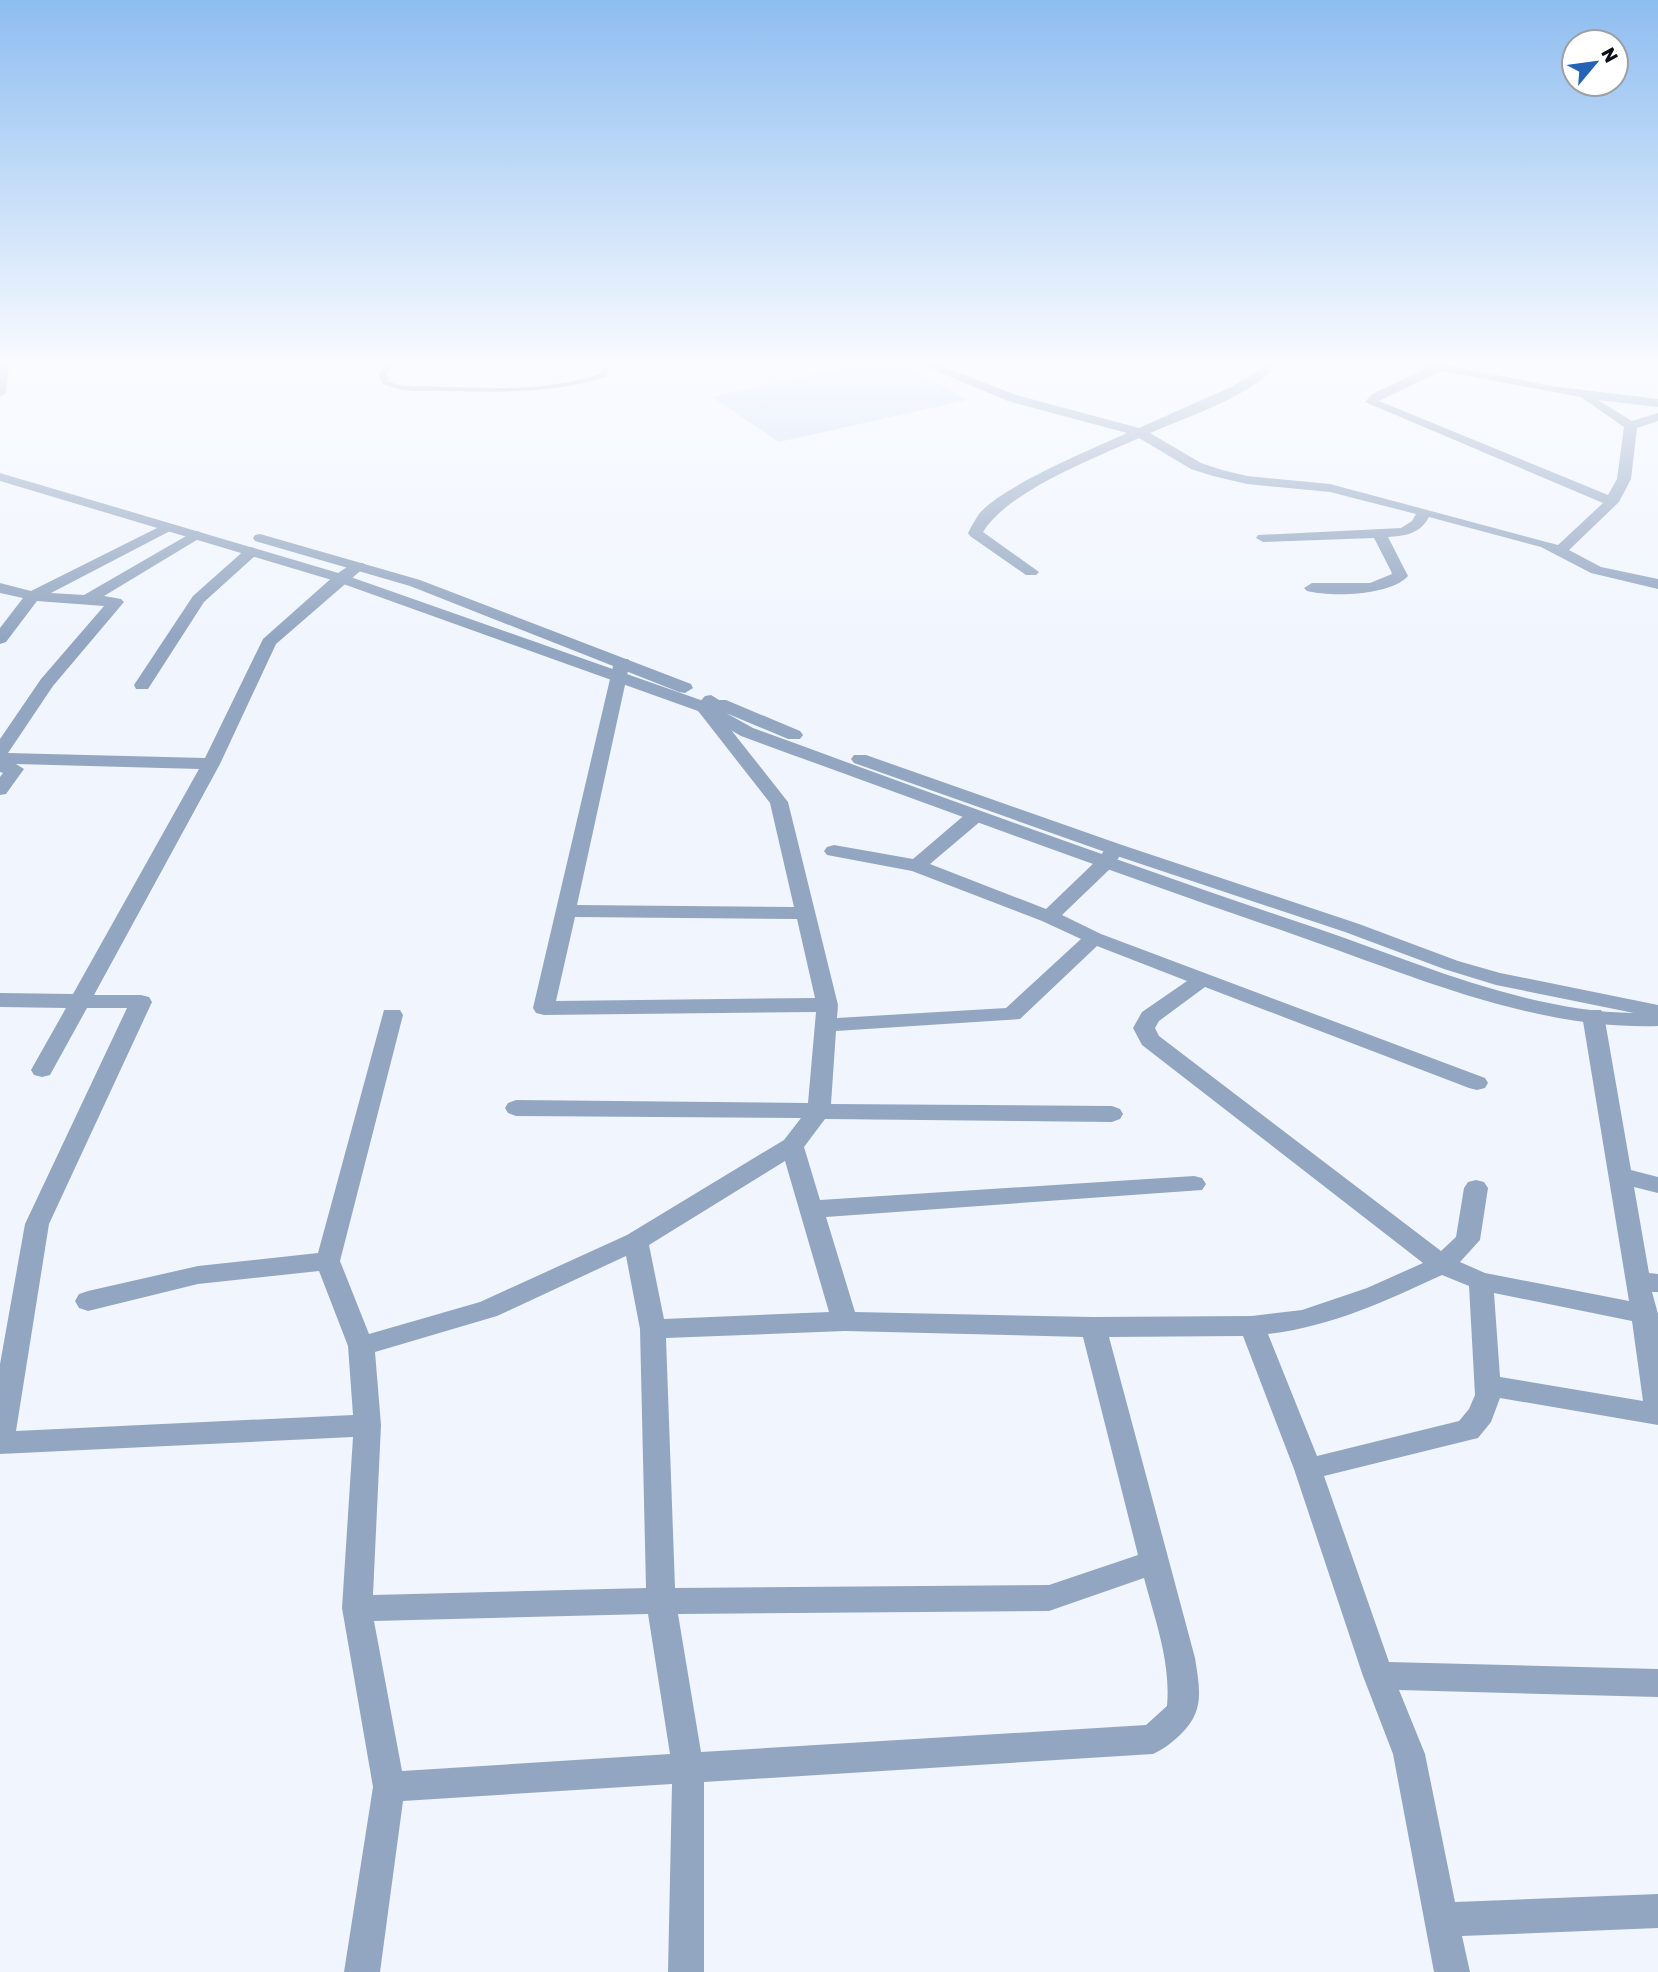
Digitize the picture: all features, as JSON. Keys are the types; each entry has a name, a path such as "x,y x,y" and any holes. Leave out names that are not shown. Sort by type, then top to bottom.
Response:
{"street":[{"path":"1031,572 979,538 975,528 1015,494 1095,453"},
{"path":"1174,453 1196,466 1247,480 1330,488 1424,512 1561,550 1573,559 1596,569 1658,584"},
{"path":"1495,453 1612,502"},
{"path":"1561,550 1612,502 1624,479 1627,453"},
{"path":"0,465 81,491 358,566 466,602 620,669 1110,856 1493,987 1593,1015 1639,1021 1658,1019"},
{"path":"0,477 340,578 620,669"},
{"path":"1263,538 1379,534 1410,530 1418,524 1424,512"},
{"path":"0,639 33,596 167,527"},
{"path":"1312,588 1382,585 1400,576 1379,534"},
{"path":"87,600 198,535"},
{"path":"142,685 198,599 252,551"},
{"path":"42,1070 211,764 269,642 340,578 358,566"},
{"path":"0,588 33,596 116,602 47,683 0,752"},
{"path":"620,669 544,1008 826,1015 1012,1014 1094,938"},
{"path":"708,703 747,732 975,816 1110,856"},
{"path":"361,1346 488,1309 636,1241 792,1146 819,1111 826,1015 779,802 708,703"},
{"path":"0,758 211,764"},
{"path":"0,767 15,769 0,790"},
{"path":"917,866 975,816"},
{"path":"834,851 917,866 1049,917 1094,938 1477,1083"},
{"path":"1049,917 1110,856"},
{"path":"566,911 805,913"},
{"path":"1203,979 1150,1017 1144,1028 1150,1040 1442,1265 1481,1281 1644,1314"},
{"path":"1493,987 1658,1011"},
{"path":"0,1000 141,1002 37,1224 0,1442 367,1425"},
{"path":"362,1972 389,1787 357,1608 367,1425 361,1346 328,1261 392,1015"},
{"path":"1593,1015 1618,1175 1647,1282 1644,1314 1658,1408"},
{"path":"516,1108 1112,1114"},
{"path":"792,1146 845,1321"},
{"path":"1618,1175 1658,1185"},
{"path":"813,1209 1194,1184"},
{"path":"653,1329 845,1321 1093,1327 1252,1326 1303,1320 1369,1297 1442,1265 1468,1240 1476,1188"},
{"path":"636,1241 653,1329 661,1601 688,1770 687,1972"},
{"path":"88,1301 198,1275 328,1261"},
{"path":"1308,1469 1468,1430 1481,1414 1487,1394 1481,1281"},
{"path":"1252,1326 1308,1469 1378,1676 1409,1754 1452,1972"},
{"path":"389,1787 1153,1739 1182,1712 1184,1688 1180,1658 1093,1327"},
{"path":"1487,1394 1658,1414"},
{"path":"357,1608 661,1601 1049,1598 1155,1562"},
{"path":"1378,1676 1658,1683"},
{"path":"1441,1920 1658,1911"}]}
